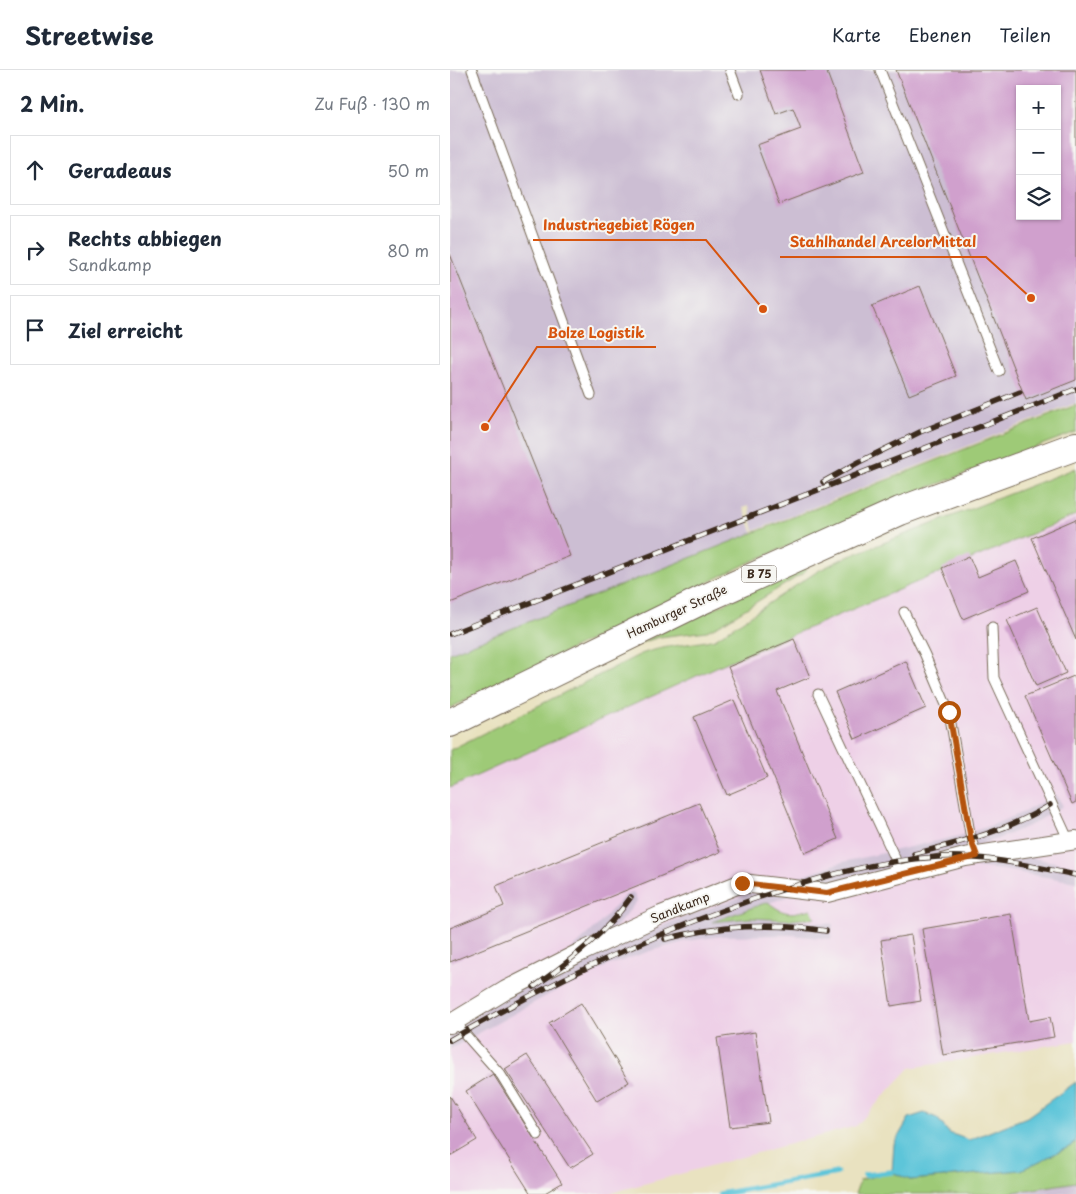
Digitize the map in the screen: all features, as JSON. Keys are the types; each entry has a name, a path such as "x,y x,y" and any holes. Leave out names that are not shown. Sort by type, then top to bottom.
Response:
{"main road":[{"name":"Hamburger Straße","path":"450,723 704,598 891,515 1076,446"}],"street":[{"name":"Sandkamp","path":"453,1023 506,990 579,953 661,915 742,883 827,893 977,856 1072,840"}],"lane":[{"path":"472,70 591,395"},
{"path":"730,70 739,94"},
{"path":"880,70 999,371"},
{"path":"904,612 925,655 949,712 971,840 977,856"},
{"path":"992,627 994,678 1072,840"},
{"path":"818,694 895,858 898,875"},
{"path":"453,1023 501,1075 538,1135"}],"shaded area":[{"path":"450,70 1076,70 1076,403 754,531 749,506 743,508 753,534 450,653"},
{"path":"1076,515 1076,1041 910,1068 856,1126 607,1194 450,1194 450,788 723,664"},
{"path":"1056,794 1063,806 1033,824 997,839 963,850 1007,853 1076,866 1076,882 1004,870 963,866 883,871 831,882 715,921 751,918 833,924 831,939 790,935 722,936 687,941 650,951 607,966 546,996 450,1049 450,1031 565,956 599,924 624,896 633,892 637,901 616,927 584,959 676,920 785,881 843,862 959,836 995,824 1024,812"},
{"path":"1076,1182 1076,1194 1002,1194"}],"green space":[{"path":"1076,405 1076,432 911,494 748,563 450,708 450,653"},
{"path":"1076,468 1076,515 723,664 450,788 450,750 641,654 715,639 818,571 842,559"},
{"path":"802,568 806,569 805,572 707,631 660,637 637,644"},
{"path":"768,902 779,910 788,913 811,909 815,918 791,920 751,918 712,922"},
{"path":"1076,1141 1076,1182 1002,1194 855,1194 860,1180 892,1172 910,1180 1021,1170 1071,1146"}],"water":[{"path":"1076,1082 1076,1141 1071,1146 1021,1170 910,1180 892,1172 894,1144 909,1118 924,1113 937,1118 949,1133 969,1140 1027,1117"}],"building":[{"path":"760,70 826,70 864,172 779,204 757,145 801,129 793,108 776,114"},
{"path":"896,70 1076,70 1076,380 1026,400"},
{"path":"450,254 570,556 450,603"},
{"path":"920,286 956,376 909,395 872,306"},
{"path":"1076,519 1076,640 1032,538"},
{"path":"969,556 978,577 1016,561 1029,591 963,619 942,568"},
{"path":"1037,607 1066,673 1036,686 1007,620"},
{"path":"794,639 810,677 777,691 838,839 805,853 728,667"},
{"path":"906,661 926,708 855,739 835,692"},
{"path":"1074,676 1076,681 1076,802 1072,804 1025,696"},
{"path":"734,700 767,778 727,795 694,717"},
{"path":"699,803 720,852 450,962 450,928 504,906 496,886"},
{"path":"1011,914 1029,1021 1050,1017 1054,1037 943,1055 922,929"},
{"path":"911,935 921,1001 891,1006 881,940"},
{"path":"581,1003 629,1082 597,1101 549,1023"},
{"path":"755,1032 769,1122 730,1127 717,1038"},
{"path":"527,1055 593,1154 570,1168 505,1069"},
{"path":"493,1074 562,1183 543,1194 531,1194 466,1091"},
{"path":"450,1096 477,1140 450,1156"}],"waterway":[{"path":"865,1175 892,1172"},
{"path":"720,1194 837,1173"}],"railway":[{"path":"450,634 1076,389"},
{"path":"823,482 920,432 1020,392"},
{"path":"914,854 1001,829 1050,805"},
{"path":"450,1040 561,980 637,945 715,913 799,884 868,866 938,857 973,858 1007,862 1076,875"},
{"path":"534,987 574,957 599,934 631,897"},
{"path":"665,939 724,928 765,926 826,931"}],"place":[{"name":"Stahlhandel ArcelorMittal","path":"1031,298"},
{"name":"Industriegebiet Rögen","path":"763,309"},
{"name":"Bolze Logistik","path":"485,427"}],"route":[{"path":"742,883 827,893 977,856 971,840 949,712"}]}
